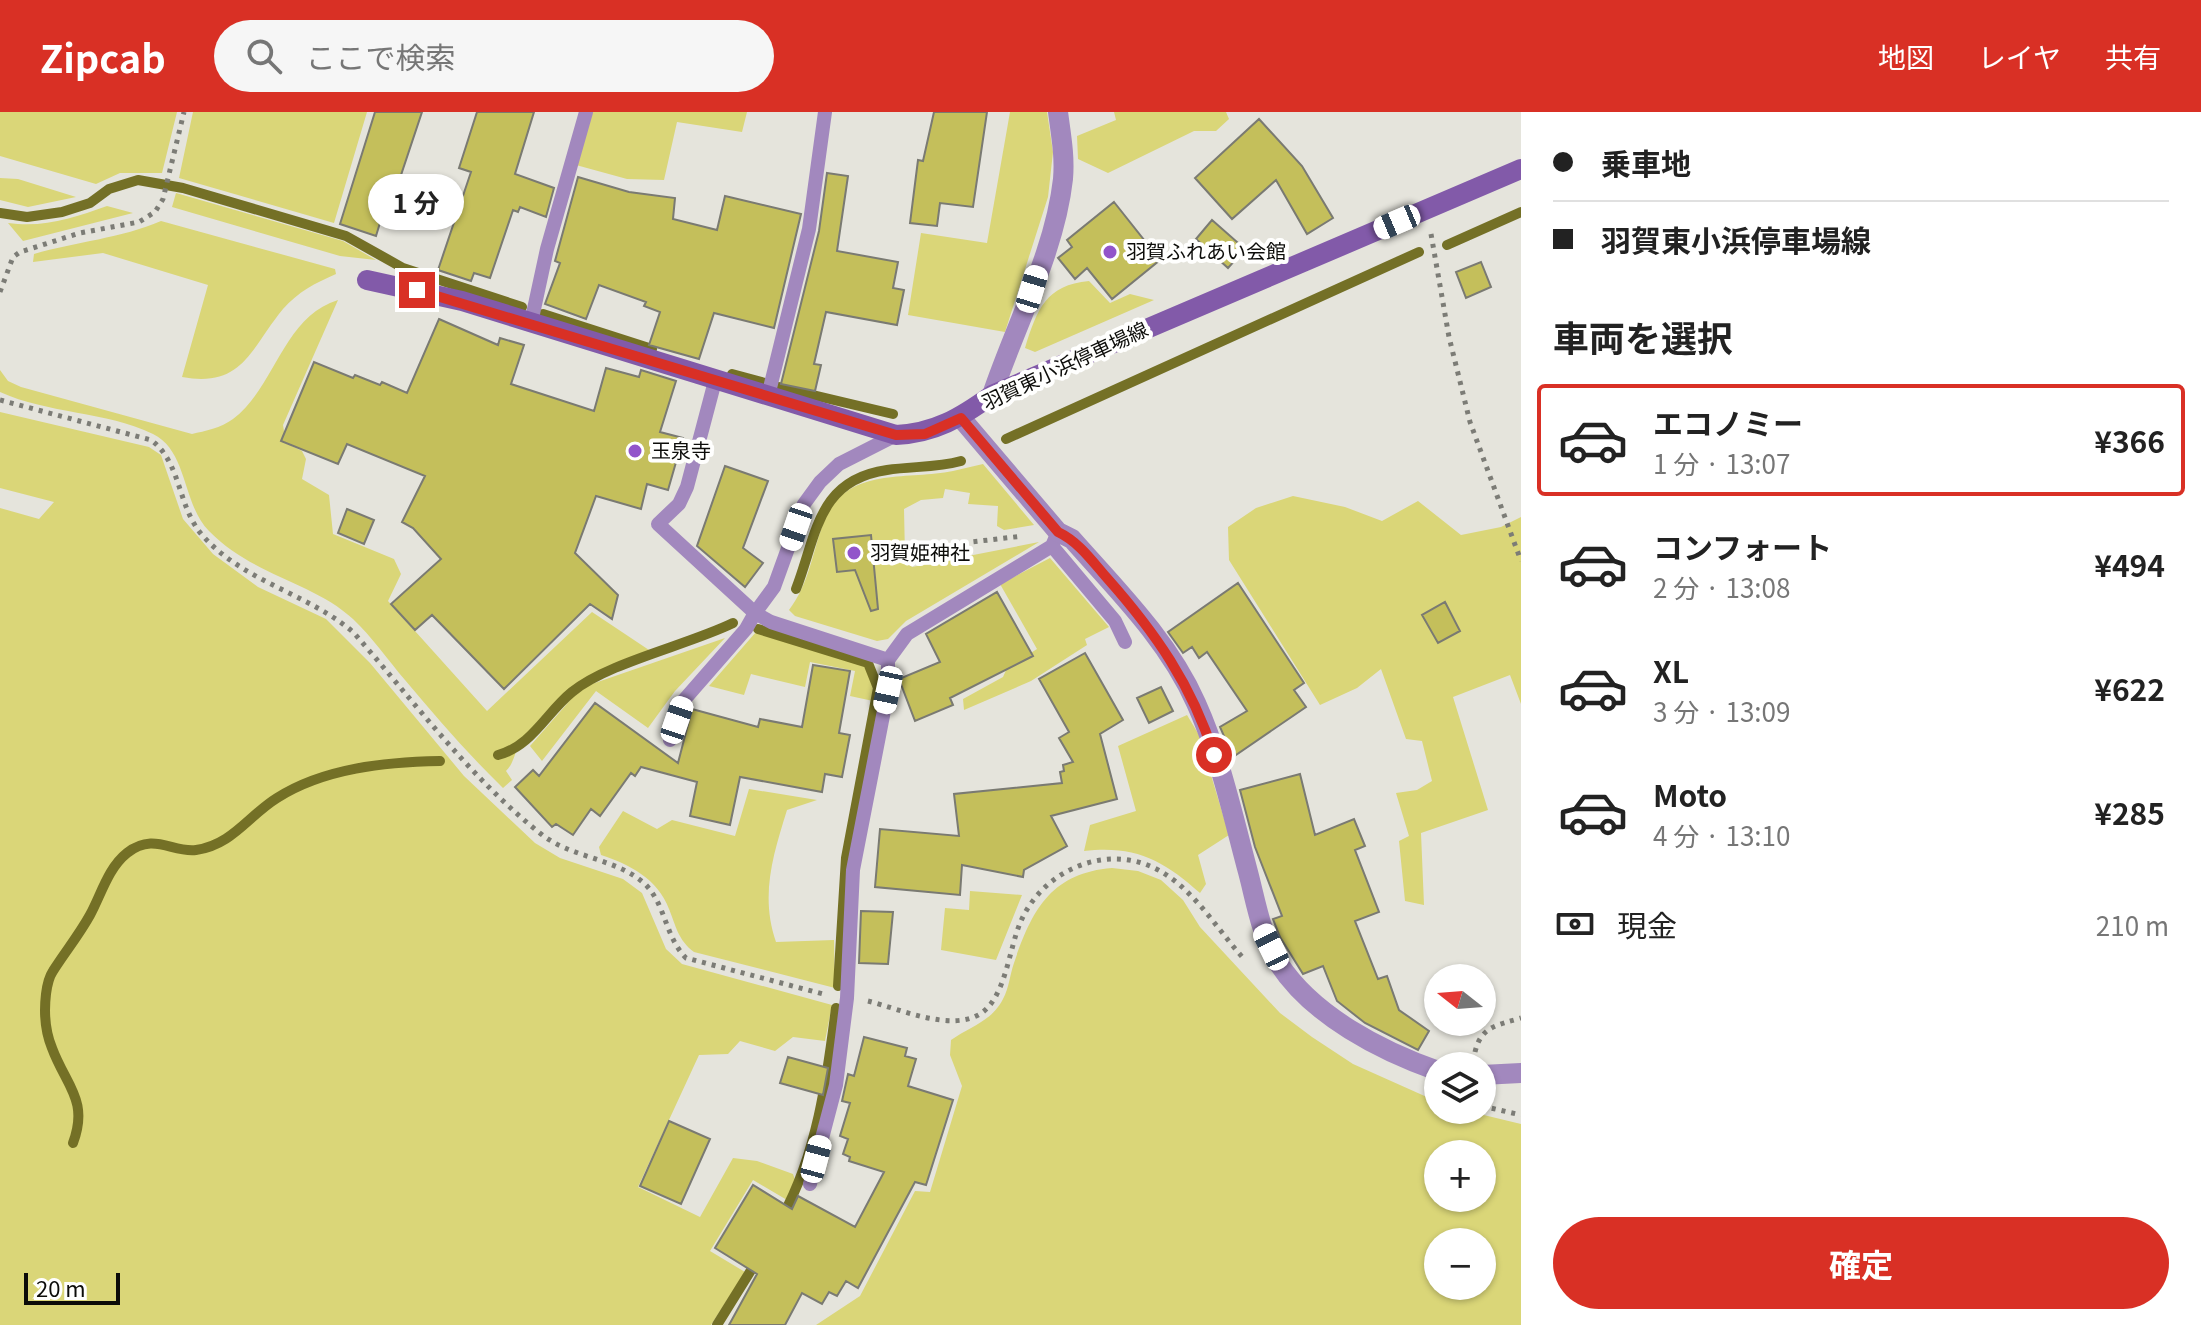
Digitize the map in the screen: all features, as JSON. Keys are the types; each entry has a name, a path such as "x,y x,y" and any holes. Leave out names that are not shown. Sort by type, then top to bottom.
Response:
{"main road":[{"name":"羽賀東小浜停車場線","path":"367,280 462,301 896,435 925,434 961,418 992,395 1521,169"}],"street":[{"path":"992,395 1032,289 1063,182 1064,152 1058,112"},
{"path":"961,418 1054,534 1072,539 1139,614 1190,690 1233,815 1263,930 1279,963 1304,994 1338,1020 1381,1047 1424,1065"},
{"path":"1496,1071 1521,1073"}],"lane":[{"path":"531,323 547,249 586,112"},
{"path":"768,396 809,229 825,112"},
{"path":"715,381 687,487 679,504 658,524 755,613 771,622 888,660"},
{"path":"670,740 684,700 746,629 774,587 804,504 820,482 839,464 896,435"},
{"path":"810,1184 836,1085 847,998 852,882 888,690 888,660 907,634 1054,534 1115,621 1125,642"}],"path":[{"path":"0,292 13,257 20,252 80,233 139,222 155,212 163,199 184,112"},
{"path":"1426,209 1449,337 1470,422 1521,561"},
{"path":"0,400 126,432 151,440 165,451 190,517 210,543 262,580 330,612 353,632 471,772 542,835 564,850 626,871 646,886 661,909 674,945 686,958 754,978 945,1020 965,1020 982,1013 997,994 1021,919 1036,895 1062,872 1087,861 1140,863 1166,874 1193,897 1248,963"},
{"path":"894,551 1054,534"},
{"path":"1477,1052 1477,1040 1486,1028 1521,1018"},
{"path":"1496,1109 1521,1115"}],"shaded area":[{"path":"0,112 177,112 162,173 120,173 96,184 0,156"},
{"path":"193,112 367,112 334,223 179,178"},
{"path":"592,112 747,112 742,132 677,122 664,180 627,179 576,165"},
{"path":"1010,112 1047,112 1053,152 1048,197 1005,332 908,315 921,233 987,243"},
{"path":"1114,112 1226,112 1229,119 1216,131 1194,131 1108,173 1078,159 1077,136 1116,120"},
{"path":"0,178 18,179 76,197 28,207 0,200"},
{"path":"176,193 343,241 376,260 340,256 172,207"},
{"path":"107,206 133,213 23,241 8,223 46,223"},
{"path":"161,221 335,269 336,274 307,288 289,303 253,351 232,371 219,377 182,377 208,285 103,253 33,262 34,254 130,232"},
{"path":"1089,281 1110,303 1130,294 1154,300 1035,352 1025,348 1045,301 1074,283"},
{"path":"338,300 283,425 286,443 302,451 306,459 302,479 329,495 333,534 394,559 401,574 388,601 487,711 592,612 652,652 594,675 552,706 520,743 506,771 512,780 503,788 452,735 353,619 320,596 244,559 209,531 194,507 173,453 164,442 135,426 38,405 0,392 0,370 8,381 21,387 192,434 208,430 233,419 248,405 304,321"},
{"path":"0,412 149,447 161,455 183,519 213,554 258,587 326,619 370,663 464,776 535,843 560,858 623,879 642,893 666,949 682,964 832,1005 825,1041 793,1037 775,1051 740,1041 728,1054 699,1055 638,1187 700,1217 733,1158 757,1161 793,1174 796,1183 787,1200 753,1180 710,1251 745,1272 711,1325 0,1325 0,508 39,519 54,502 0,488"},
{"path":"983,464 1034,525 1004,530 997,526 998,506 968,504 970,493 945,489 943,498 921,500 904,509 905,556 912,567 1039,542 906,621 888,639 877,641 795,616 789,610 806,579 823,524 833,505 846,492 878,479 934,474"},
{"path":"1293,496 1345,507 1382,521 1418,501 1461,535 1501,527 1521,517 1521,704 1510,675 1453,697 1488,810 1421,833 1424,905 1405,901 1399,841 1409,836 1396,793 1417,790 1432,781 1422,741 1406,739 1381,669 1357,688 1320,705 1229,560 1228,527 1256,508"},
{"path":"1050,558 1109,627 1085,639 1087,645 1031,681 964,710 963,699 1003,677 1007,668 1037,649 1000,584"},
{"path":"756,632 865,666 876,689 873,701 850,696 855,671 810,662 805,687 751,674 744,695 709,686"},
{"path":"725,638 675,691 648,728 596,691 542,761 530,746 573,697 589,685"},
{"path":"1187,715 1199,735 1229,835 1198,855 1206,884 1200,893 1147,857 1118,850 1084,851 1090,825 1136,811 1118,746"},
{"path":"749,789 817,800 787,810 773,859 769,908 776,942 834,940 835,988 694,952 681,938 658,889 632,868 601,855 599,847 623,811 657,829 672,820 735,836"},
{"path":"1112,868 1138,871 1161,880 1183,900 1200,927 1280,1013 1353,1064 1424,1096 1424,1124 1496,1124 1496,1118 1521,1124 1521,1325 816,1325 860,1296 915,1191 930,1192 962,1086 950,1055 951,1040 987,1018 998,1007 1028,926 1047,898 1073,878"},
{"path":"970,891 1022,895 996,960 941,950 945,908 969,910"}],"building":[{"path":"375,112 422,112 388,214 383,213 376,236 340,224"},
{"path":"477,112 534,112 515,174 554,188 546,217 520,207 518,212 513,210 490,278 474,273 471,281 438,270 471,172 459,168"},
{"path":"934,112 987,112 973,207 940,203 937,226 910,223 918,160 923,161"},
{"path":"1259,119 1302,166 1333,218 1307,234 1276,180 1232,219 1195,178"},
{"path":"827,173 848,176 837,251 898,262 893,288 904,290 897,325 826,312 814,364 821,365 815,391 781,384 819,231"},
{"path":"578,177 629,192 675,198 673,219 717,230 725,196 801,214 774,328 714,313 699,359 649,345 660,312 644,306 646,302 599,285 586,319 545,304 560,263 555,261"},
{"name":"羽賀ふれあい会館","path":"1114,202 1160,260 1112,299 1087,268 1075,279 1058,258 1072,247 1067,240"},
{"path":"1212,220 1245,249 1228,268 1196,239"},
{"path":"1481,262 1491,287 1466,298 1456,272"},
{"path":"439,319 498,345 500,338 524,345 511,384 594,411 606,368 639,377 641,370 676,381 660,432 683,438 668,490 647,484 641,509 596,496 575,553 618,595 612,619 590,604 504,689 432,615 415,630 391,604 441,559 413,528 402,522 425,476 347,444 338,464 281,441 314,362 353,378 355,375 380,385 382,382 407,393"},
{"path":"725,466 768,481 743,548 763,563 745,587 697,546"},
{"path":"347,509 374,520 364,544 338,533"},
{"name":"羽賀姫神社","path":"871,535 878,609 871,611 855,570 837,572 833,539"},
{"path":"1238,583 1304,683 1294,690 1306,707 1233,757 1220,727 1247,711 1207,652 1199,658 1192,647 1183,653 1168,632"},
{"path":"997,592 1033,656 950,698 953,705 915,721 899,679 940,662 926,634"},
{"path":"1445,602 1460,631 1438,643 1422,615"},
{"path":"1085,653 1123,720 1100,734 1117,799 1051,816 1067,846 1024,870 1023,877 962,865 960,895 875,887 880,829 959,836 954,794 1062,783 1060,772 1064,771 1063,765 1073,762 1059,738 1069,732 1039,679"},
{"path":"813,665 850,671 839,733 850,735 842,777 825,774 822,792 740,777 730,825 690,816 697,782 641,767 635,776 631,773 600,816 591,809 573,835 556,824 552,827 515,787 533,770 539,776 595,703 678,763 692,709 758,727 760,719 802,727"},
{"path":"1161,687 1173,711 1149,723 1137,698"},
{"path":"1300,774 1315,835 1354,819 1365,846 1355,850 1379,912 1355,921 1378,979 1387,976 1399,1010 1424,1028 1426,1036 1418,1050 1365,1023 1337,1001 1323,966 1303,974 1280,937 1273,919 1282,916 1255,847 1240,790"},
{"path":"861,911 893,912 888,964 859,963"},
{"path":"864,1037 907,1048 905,1056 916,1059 908,1086 953,1100 926,1185 915,1182 858,1288 846,1281 837,1296 829,1292 822,1304 802,1293 785,1325 729,1325 757,1274 715,1248 753,1185 792,1209 798,1196 855,1227 884,1172 849,1161 850,1157 843,1154 848,1139 840,1136 850,1103 842,1101 848,1074 854,1076"},
{"path":"788,1057 828,1068 823,1095 780,1083"},
{"path":"669,1121 710,1139 681,1204 640,1186"}],"waterway":[{"path":"0,213 27,217 62,212 90,203 109,189 138,180 183,188 346,236 403,268 522,307"},
{"path":"1447,245 1521,212"},
{"path":"1006,439 1419,252"},
{"path":"543,314 652,349"},
{"path":"732,374 765,383"},
{"path":"779,387 893,414"},
{"path":"796,589 823,513 846,485 887,470 961,461"},
{"path":"498,755 530,737 563,700 587,682 626,663 733,623"},
{"path":"758,629 868,663 878,688 846,858 838,986"},
{"path":"73,1143 77,1128 77,1104 48,1035 46,991 52,973 86,922 120,859 146,844 187,850 209,847 230,836 277,798 335,773 377,765 440,761"},
{"path":"782,1217 804,1168 819,1116 836,1008"},
{"path":"717,1325 758,1259"}],"place":[{"name":"羽賀ふれあい会館","path":"1110,252"},
{"name":"玉泉寺","path":"635,451"},
{"name":"羽賀姫神社","path":"854,553"}],"route":[{"path":"417,290 462,301 896,435 925,434 961,418 1058,532 1072,539 1166,649 1197,704 1214,755"}]}
